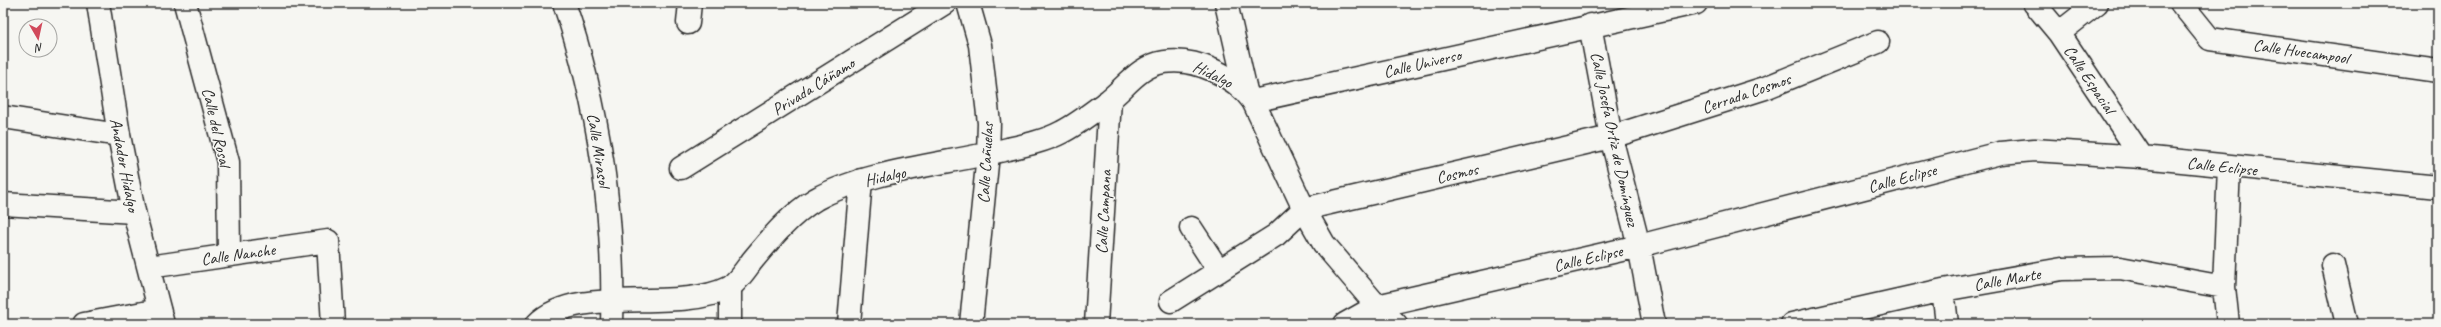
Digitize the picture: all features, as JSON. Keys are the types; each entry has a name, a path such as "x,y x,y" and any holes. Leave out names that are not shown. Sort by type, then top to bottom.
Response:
{"street":[{"name":"Andador Hidalgo","path":"98,3 119,135 134,212 161,317"},
{"name":"Calle del Rosal","path":"185,3 228,162 229,255"},
{"name":"Calle Mirasol","path":"564,3 575,36 596,129 611,233 613,301 612,324"},
{"name":"Privada Cáñamo","path":"681,168 945,3"},
{"name":"Calle Cañuelas","path":"968,3 980,45 989,123 988,154 971,324"},
{"path":"1226,3 1250,96 1304,209 1324,244 1377,306 1396,324"},
{"name":"Calle Universo","path":"1250,96 1696,3"},
{"name":"Calle Espacial","path":"2034,3 2059,33 2142,157"},
{"path":"2059,33 2097,3"},
{"name":"Calle Huecampool","path":"2181,3 2210,39 2438,70"},
{"name":"Calle Josefa Ortiz de Domínguez","path":"1590,25 1611,137 1639,246 1654,324"},
{"name":"Cerrada Cosmos","path":"1611,137 1766,88 1878,42"},
{"name":"Hidalgo","path":"730,287 780,228 816,200 861,180 1031,144 1062,132 1110,100 1142,70 1164,62 1188,62 1214,71 1250,96"},
{"name":"Calle Campana","path":"1096,324 1110,100"},
{"path":"3,117 119,135"},
{"name":"Cosmos","path":"1304,209 1611,137"},
{"name":"Calle Eclipse","path":"1345,324 1377,306 1639,246 2000,153 2034,150 2142,157 2438,187"},
{"path":"2228,324 2224,287 2229,166"},
{"path":"849,324 861,180"},
{"path":"3,204 134,212"},
{"path":"1171,300 1276,235 1304,209"},
{"path":"1191,228 1219,271"},
{"name":"Calle Nanche","path":"149,267 328,241 333,324"},
{"path":"2333,265 2347,324"},
{"name":"Calle Marte","path":"1792,324 1833,320 1943,290 2062,269 2120,268 2224,287"},
{"path":"537,324 544,316 570,306 613,301 698,297 730,287 730,324"},
{"path":"1943,290 1948,324"},
{"path":"84,324 161,317"}]}
